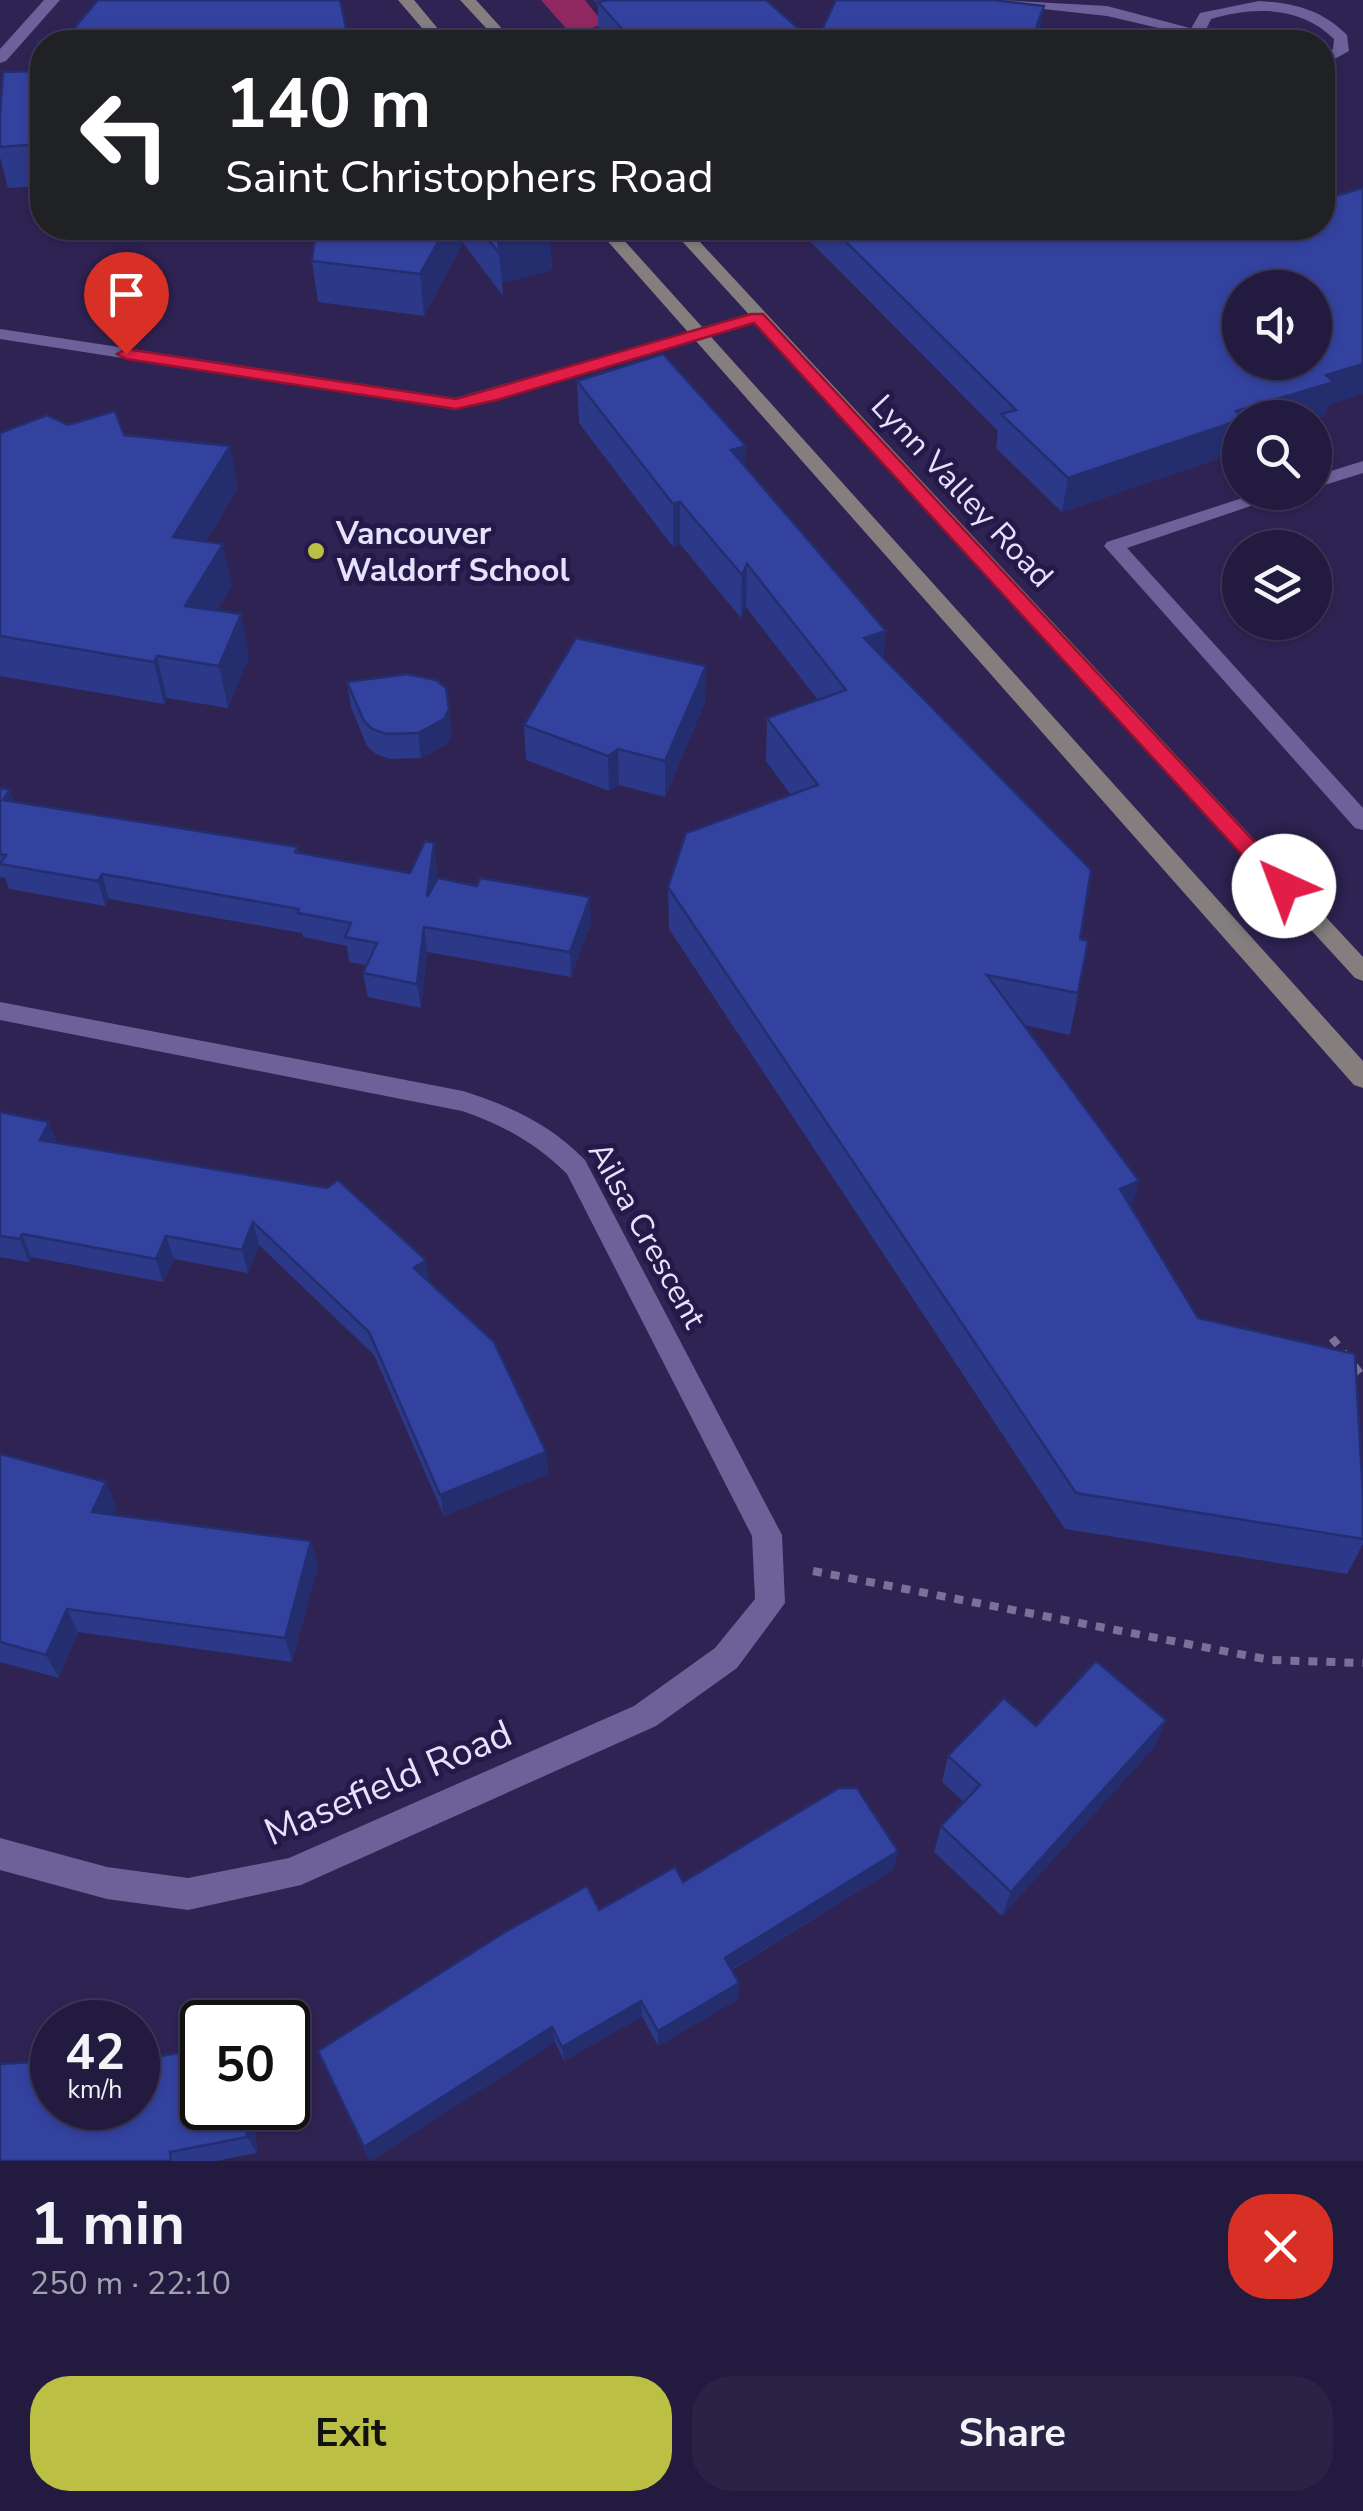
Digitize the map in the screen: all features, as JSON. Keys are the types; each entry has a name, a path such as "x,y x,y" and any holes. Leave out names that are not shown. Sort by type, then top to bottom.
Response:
{"main road":[{"path":"406,0 432,30"},
{"path":"468,0 496,30"},
{"path":"615,240 1363,1078"},
{"name":"Lynn Valley Road","path":"689,240 1363,972"}],"street":[{"path":"0,58 52,0"},
{"path":"1008,0 1107,11 1174,30"},
{"path":"1201,30 1205,16 1230,5 1265,2 1292,6 1334,25 1342,38 1341,51 1335,54"},
{"path":"0,334 456,404 757,317"},
{"path":"1332,477 1363,467"},
{"path":"1227,510 1114,546 1363,822"},
{"name":"Ailsa Crescent","path":"0,1011 464,1101 507,1116 550,1139 576,1166 767,1536 770,1604 726,1658"},
{"name":"Masefield Road","path":"0,1854 106,1883 188,1894 290,1874 644,1716 726,1658"}],"path":[{"path":"1332,1338 1363,1378"},
{"path":"768,1562 1270,1660 1363,1662"}],"shaded area":[{"path":"541,0 585,0 604,24 590,30 567,30"}],"building":[{"path":"98,0 340,0 346,30 73,30"},
{"path":"766,0 800,30 623,30 598,2"},
{"path":"836,0 993,0 1044,6 1035,30 822,30"},
{"path":"30,71 30,145 0,147 3,72"},
{"path":"1363,188 1363,364 1332,373 1332,270 1222,270 1222,380 1334,382 1273,400 1222,400 1222,426 1068,478 1001,414 1016,410 844,240 1335,240 1335,196"},
{"path":"315,240 439,240 420,274 312,261"},
{"path":"489,240 506,240 498,242 500,254"},
{"path":"663,354 746,446 731,450 886,631 864,638 1091,870 1080,939 1088,941 1078,993 987,975 1139,1181 1120,1189 1198,1318 1355,1354 1363,1539 1076,1493 668,887 686,833 818,785 767,718 846,690 747,564 742,575 680,502 673,504 577,381"},
{"path":"115,411 124,435 230,446 173,537 223,544 185,606 241,614 219,666 157,656 154,662 0,636 0,433 47,415 68,425"},
{"path":"576,638 706,666 665,761 618,749 608,756 524,725"},
{"path":"407,674 436,680 446,688 449,709 444,719 418,733 386,734 372,729 364,721 347,682"},
{"path":"0,788 10,790 3,800 298,847 295,852 410,873 425,841 434,843 427,897 438,878 477,886 480,878 590,897 570,952 424,927 417,984 363,973 377,943 345,937 351,923 298,913 299,909 102,874 98,881 0,864 6,855 0,854"},
{"path":"0,1112 49,1122 40,1140 327,1188 338,1180 426,1260 414,1268 494,1342 546,1452 440,1495 369,1332 253,1222 242,1250 166,1236 156,1259 22,1234 20,1239 0,1236"},
{"path":"0,1454 106,1482 92,1512 311,1541 285,1638 67,1609 46,1655 0,1642"},
{"path":"1096,1661 1166,1720 1011,1892 941,1826 980,1785 948,1756 1004,1698 1036,1726"},
{"path":"839,1788 857,1788 898,1851 725,1958 739,1983 658,2031 641,2001 562,2047 552,2027 364,2147 318,2051 505,1932 587,1886 599,1910 675,1867 683,1882"},
{"path":"180,2053 180,2130 247,2130 247,2137 170,2152 171,2161 0,2161 0,2064 30,2062 30,2130 160,2130 160,2056"}],"place":[{"name":"Vancouver Waldorf School","path":"316,551"}],"route":[{"path":"126,354 456,404 757,317 1284,886"}]}
